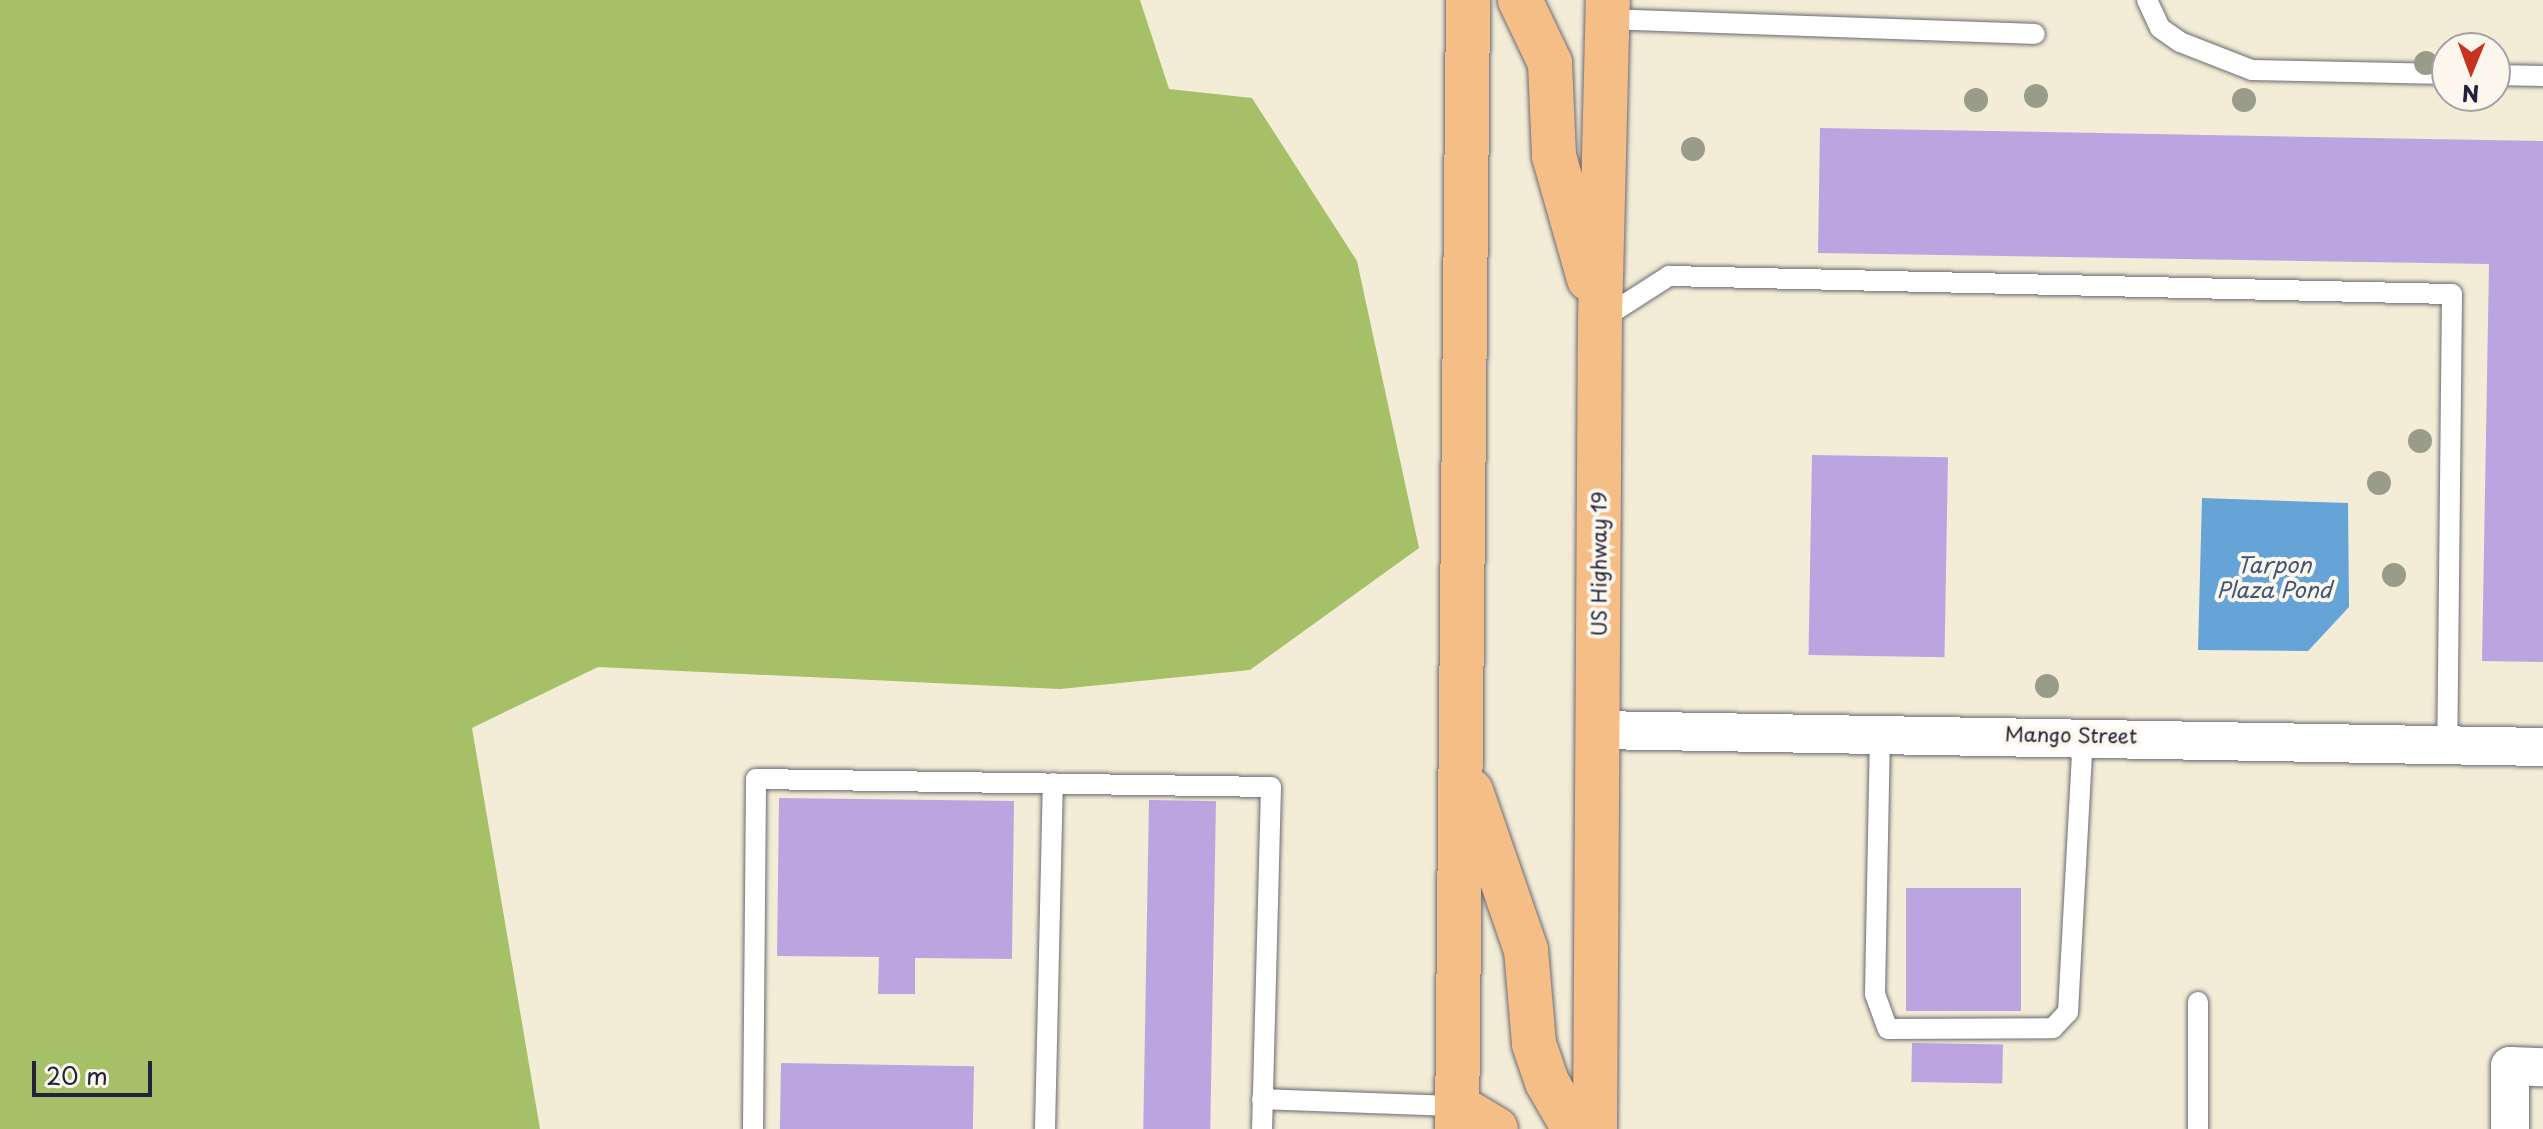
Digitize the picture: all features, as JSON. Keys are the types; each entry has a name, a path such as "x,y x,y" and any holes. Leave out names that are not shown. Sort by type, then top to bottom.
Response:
{"highway":[{"path":"1468,0 1457,1118 1496,1129"},
{"path":"1520,0 1550,63 1554,156 1600,320"},
{"name":"US Highway 19","path":"1595,1129 1600,320 1608,10"},
{"path":"1459,759 1526,950 1534,1044 1547,1082 1574,1129"}],"street":[{"name":"Mango Street","path":"1598,730 2083,735 2543,747"},
{"path":"2510,1129 2526,1066"}],"lane":[{"path":"2147,0 2160,28 2180,42 2252,70 2431,74"},
{"path":"1608,10 2035,34"},
{"path":"2511,75 2543,76"},
{"path":"1600,320 1669,276 2452,294 2447,743"},
{"path":"1880,733 1875,994 1888,1029 2053,1028 2068,1012 2083,735"},
{"path":"753,1129 756,779 1271,787 1262,1129"},
{"path":"1045,1129 1053,783"},
{"path":"2198,1002 2198,1129"},
{"path":"1262,1099 1457,1118"}],"green space":[{"path":"0,0 1140,0 1169,89 1252,98 1357,261 1419,548 1250,670 1060,689 598,667 472,728 540,1129 0,1129"}],"water":[{"name":"Tarpon Plaza Pond","path":"2202,498 2348,503 2349,607 2308,651 2198,650"}],"building":[{"path":"1820,128 2543,141 2543,662 2482,661 2489,264 1818,253"},
{"path":"1812,455 1948,457 1944,657 1809,655"},
{"path":"779,798 1014,801 1012,959 915,958 915,994 878,994 879,957 777,956"},
{"path":"1149,800 1216,801 1210,1129 1143,1129"},
{"path":"1906,888 2021,888 2021,1011 1906,1011"},
{"path":"1912,1043 2003,1045 2002,1084 1911,1082"},
{"path":"781,1063 974,1066 973,1129 780,1129"}]}
